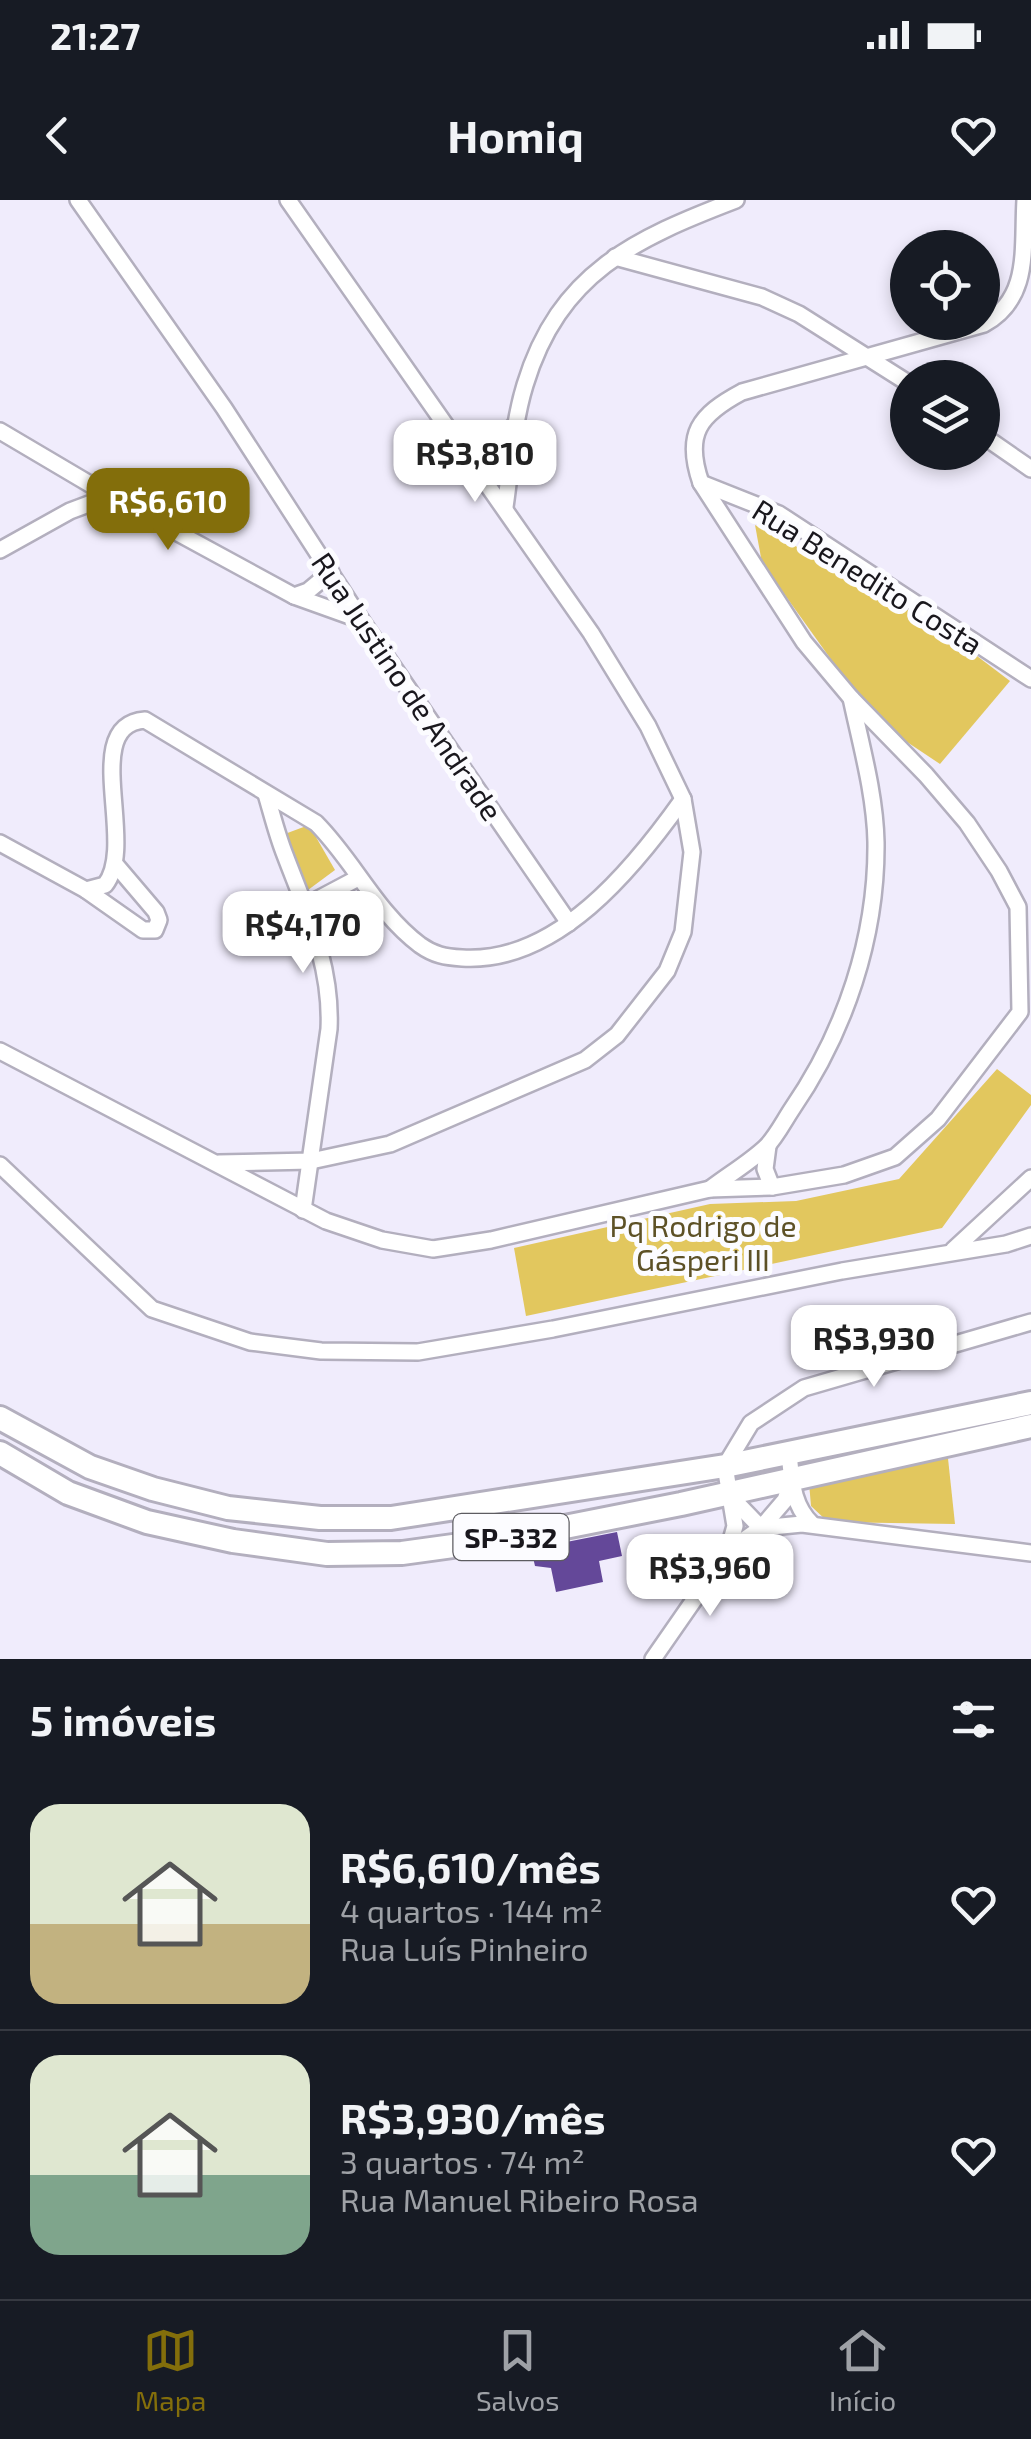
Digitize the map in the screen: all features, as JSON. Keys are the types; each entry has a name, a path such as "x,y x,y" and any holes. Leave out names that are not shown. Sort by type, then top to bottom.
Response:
{"main road":[{"name":"SP-332","path":"0,1418 90,1467 153,1489 228,1508 320,1518 391,1518 725,1466 1031,1403"},
{"name":"SP-332","path":"0,1453 68,1493 146,1522 233,1541 327,1554 416,1552 504,1539 729,1493 1031,1426"}],"street":[{"name":"Rua Justino de Andrade","path":"78,200 224,408 361,620 569,924"},
{"path":"215,1163 311,1161 390,1144 585,1060 617,1035 667,971 683,932 692,852 683,800 638,710 591,634 288,200"},
{"path":"505,507 526,384 554,316 598,267 654,235 736,200"},
{"path":"1025,200 1020,286 1000,316 984,324 742,392 712,408 696,433 692,456 701,482 804,642 850,698 926,774 1000,871 1018,907 1020,1012 1031,1027"},
{"path":"615,257 762,297 799,314 890,372"},
{"path":"460,450 478,450 516,425"},
{"path":"0,430 110,496 294,596 361,620"},
{"path":"1000,447 1031,469"},
{"name":"Rua Benedito Costa","path":"701,482 779,514 1031,679"},
{"path":"0,550 70,511 110,496"},
{"path":"294,596 331,572"},
{"path":"710,1189 768,1146 830,1044 858,973 876,842 870,791 850,698"},
{"path":"86,890 105,885 116,866 111,765 122,730 132,721 146,720 316,823 334,841 386,912 437,956 494,957 520,949 569,924 638,860 683,800"},
{"path":"266,794 323,959 330,1000 303,1210"},
{"path":"0,843 86,890 143,930 155,930 159,920 156,912 116,866"},
{"path":"306,905 358,878"},
{"path":"0,1050 326,1221 382,1240 432,1249 491,1240 710,1189 772,1187 844,1174 896,1157 938,1118 1020,1012"},
{"path":"768,1146 765,1169 772,1187"},
{"path":"0,1165 152,1309 250,1342 321,1351 418,1352 951,1251 1006,1244 1031,1236"},
{"path":"951,1251 1031,1178"},
{"path":"728,1552 735,1526 725,1466 751,1424 804,1388 1031,1322"},
{"path":"789,1454 800,1511 812,1524"},
{"path":"653,1659 728,1552 762,1528 785,1500 792,1480"},
{"path":"729,1493 743,1513 762,1528 812,1524 1030,1554"}],"green space":[{"path":"755,525 857,578 940,628 1010,681 940,764 907,742 845,679 762,563"},
{"path":"309,825 335,870 308,890 282,835"},
{"name":"Pq Rodrigo de Gásperi III","path":"997,1069 1031,1095 1031,1105 942,1228 526,1316 514,1248 710,1204 796,1201 899,1179"},
{"path":"947,1449 955,1524 828,1522 811,1506 808,1471"}],"building":[{"path":"617,1532 622,1556 599,1561 603,1582 556,1592 551,1568 535,1566 531,1549"}]}
